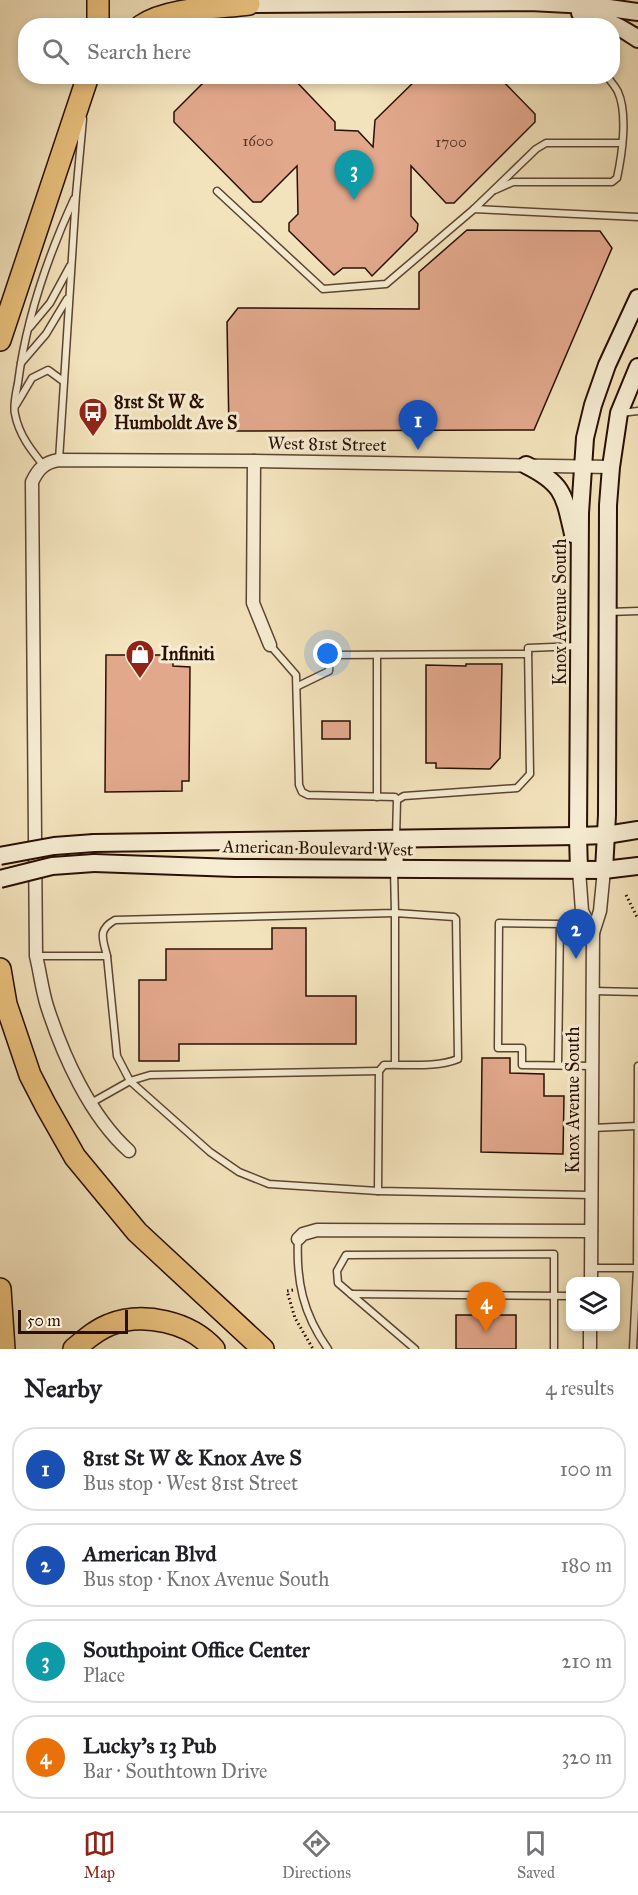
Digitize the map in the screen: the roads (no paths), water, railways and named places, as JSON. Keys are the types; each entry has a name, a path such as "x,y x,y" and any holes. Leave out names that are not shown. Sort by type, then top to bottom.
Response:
{"highway":[{"path":"98,0 98,18"},
{"path":"153,18 166,14 249,4"},
{"path":"0,340 86,84"},
{"path":"0,969 6,1004 30,1075 75,1157 137,1232 263,1349"},
{"path":"0,1289 4,1349"},
{"path":"74,1349 88,1337 109,1325 133,1319 152,1319 171,1323 188,1330 214,1349"}],"street":[{"path":"212,0 249,4 276,2 530,2 588,5 638,12"},
{"path":"530,2 601,18"},
{"path":"620,28 638,39"},
{"name":"Knox Avenue South","path":"593,933 582,911 578,836 582,466 585,438 593,405 607,365 638,298"},
{"name":"Knox Avenue South","path":"591,1277 593,933 600,911 606,835 608,513 611,467 620,413 638,367"},
{"name":"West 81st Street","path":"44,466 51,461 59,460 611,467"},
{"path":"254,461 253,603 270,645"},
{"path":"526,465 546,475 562,492 580,564"},
{"path":"44,466 36,472 32,482 36,956 46,1004 64,1052 91,1103 114,1138 129,1151"},
{"name":"American Boulevard West","path":"0,856 54,846 94,843 578,836 638,830"},
{"path":"394,869 396,839"},
{"name":"American Boulevard West","path":"0,879 52,866 94,863 236,868 394,869 604,870 638,866"},
{"path":"298,1239 303,1234 317,1230 591,1231"},
{"path":"590,1331 590,1349"}],"lane":[{"path":"59,460 76,195 87,84"},
{"path":"495,190 513,182 612,182 617,178 624,114 618,92 612,84"},
{"path":"217,191 323,290 386,284 474,210 536,149 546,143 622,143"},
{"path":"44,466 22,436 14,411 20,364 38,291 54,242 76,195"},
{"path":"474,210 638,217"},
{"path":"27,330 50,303 71,263"},
{"path":"20,364 46,334 69,295"},
{"path":"14,411 32,378 48,370 63,381"},
{"path":"620,413 638,411"},
{"path":"607,612 638,611"},
{"path":"270,645 296,675 299,785 302,792 308,795 394,797 397,800"},
{"path":"397,800 404,796 517,788 530,774 528,648 579,646"},
{"path":"298,686 329,671 330,655 528,654"},
{"path":"377,655 377,797"},
{"path":"396,839 397,800"},
{"path":"394,869 395,1065"},
{"path":"378,1191 379,1071 384,1065 447,1063 458,1059 456,919 452,916 394,913 115,920 106,925 102,933 107,956 117,1056 130,1081 210,1152 239,1172 269,1184 378,1191 591,1195"},
{"path":"558,1065 560,924 499,923 498,1048 522,1048 522,1065 592,1066"},
{"path":"36,956 107,956"},
{"path":"593,991 638,992"},
{"path":"633,1349 637,1268 638,1066"},
{"path":"91,1103 130,1081 150,1076 379,1071"},
{"path":"592,1128 637,1126"},
{"path":"298,1239 298,1274 302,1294 316,1330 328,1349"},
{"path":"415,1349 338,1283 337,1271 346,1255 554,1254 554,1349"},
{"path":"591,1268 637,1268"},
{"path":"351,1294 566,1296"}],"place":[{"name":"Southpoint Office Center","path":"354,200"},
{"name":"81st St W & Humboldt Ave S","path":"93,438"},
{"name":"81st St W & Knox Ave S","path":"418,450"},
{"name":"Infiniti","path":"140,680"},
{"name":"American Blvd","path":"576,959"},
{"name":"Lucky's 13 Pub","path":"486,1332"}]}
